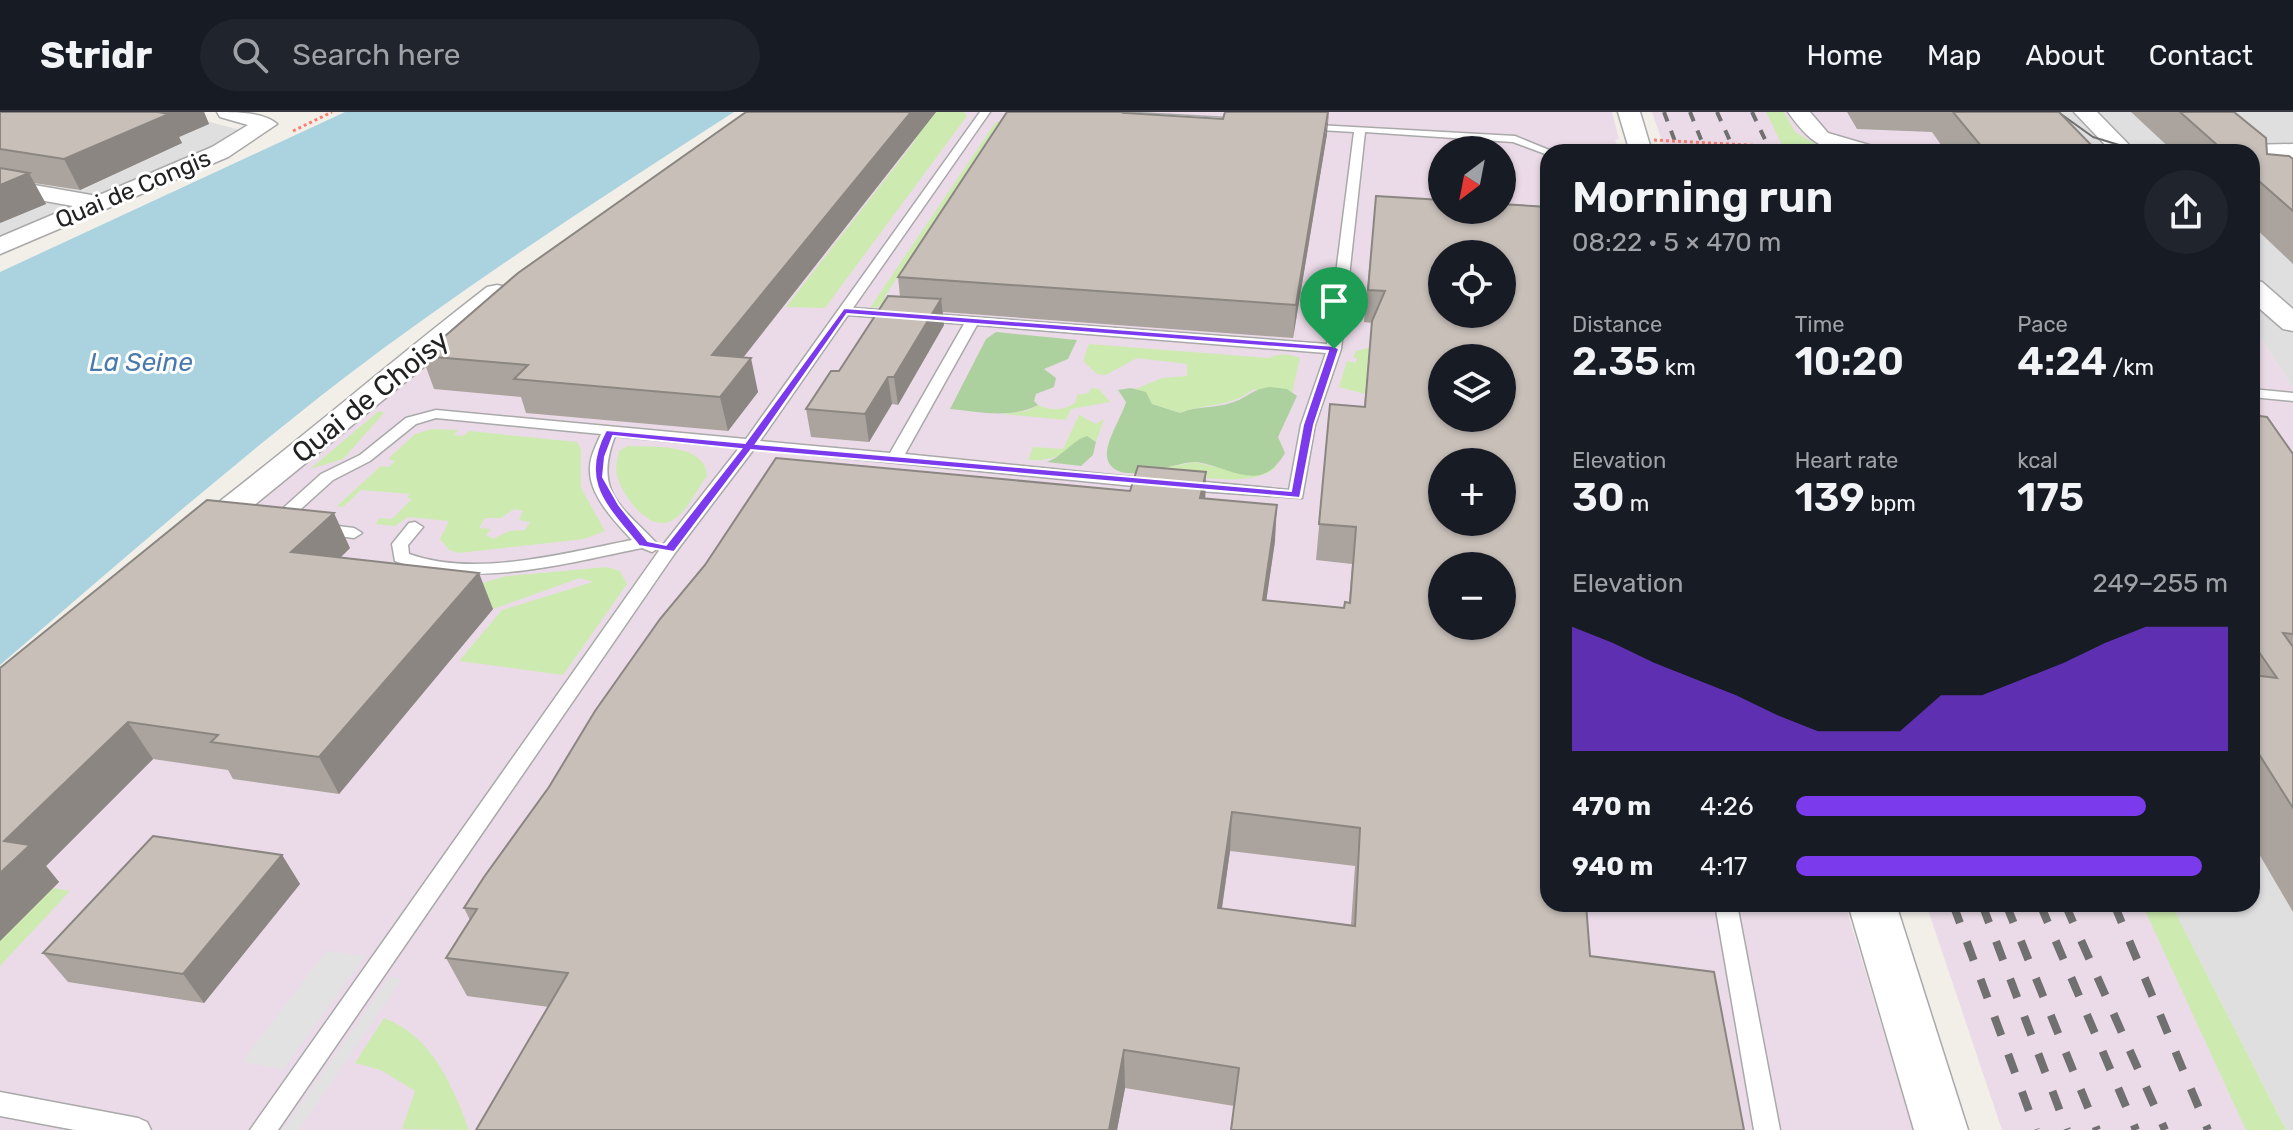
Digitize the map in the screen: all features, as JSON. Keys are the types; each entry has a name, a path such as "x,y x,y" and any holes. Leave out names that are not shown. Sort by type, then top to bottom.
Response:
{"street":[{"path":"1629,112 1647,144"},
{"path":"1799,112 1820,138 1841,144"},
{"path":"2085,112 2117,144"},
{"name":"Quai de Congis","path":"0,246 220,152 264,127 263,122 236,113"},
{"path":"2260,152 2293,151"},
{"path":"0,186 97,203"},
{"name":"Quai de Choisy","path":"175,553 256,490 369,393 519,276"},
{"path":"2260,295 2293,323"},
{"path":"1874,912 1941,1130"}],"lane":[{"path":"263,1130 669,549 748,447 985,112"},
{"path":"1118,115 1260,123"},
{"path":"1301,121 1360,129 1515,139 1540,149"},
{"path":"354,533 276,524 327,477 365,458 400,428 423,416 1296,495 1308,425 1334,349 1360,129"},
{"path":"844,311 1334,349"},
{"path":"894,460 973,321"},
{"path":"2260,394 2293,397"},
{"path":"609,432 599,457 598,477 613,506 644,543"},
{"path":"415,527 400,544 401,557 435,569 579,556 644,543 669,549"},
{"path":"1727,912 1767,1130"},
{"path":"0,1104 138,1130"}],"path":[{"path":"298,129 332,112"}],"shaded area":[{"path":"174,112 247,132 0,243 0,131"},
{"path":"770,112 1612,112 1619,139 1615,140 1616,144 1540,144 1540,912 1847,912 1913,1130 0,1130 0,722 314,451 483,320"},
{"path":"1652,112 2030,112 2060,144 1663,144"},
{"path":"2030,112 2293,112 2293,388 2260,337 2260,144 2060,144"},
{"path":"2260,337 2293,388 2293,727 2260,723"},
{"path":"2260,723 2293,727 2293,1130 2286,1130 2175,912 2260,912"},
{"path":"1929,912 2175,912 2286,1130 2002,1130"},
{"path":"326,951 365,956 284,1069 242,1062"},
{"path":"389,977 402,979 299,1130 283,1130"}],"green space":[{"path":"920,112 964,112 967,116 825,308 786,307 915,141 895,138"},
{"path":"1766,112 1784,112 1795,132 1815,144 1782,144"},
{"path":"1000,121 884,298 889,300 886,305 870,308 995,123"},
{"path":"996,332 1077,340 1068,359 1044,369 1056,378 1054,387 1036,394 1034,401 1038,405 1006,413 950,409 986,339"},
{"path":"1089,344 1300,358 1292,393 1287,389 1252,390 1226,403 1180,413 1152,404 1146,393 1136,389 1162,378 1187,376 1187,364 1137,358 1106,375 1097,374 1083,361"},
{"path":"1375,346 1368,359 1365,394 1339,387 1347,361 1356,363 1357,358 1353,358 1356,351"},
{"path":"1269,387 1287,389 1297,396 1278,437 1285,453 1276,466 1266,473 1245,475 1197,462 1124,473 1114,469 1108,461 1110,440 1126,402 1118,390 1131,388 1146,392 1152,404 1180,413 1232,403"},
{"path":"1091,388 1099,389 1110,402 1071,409 1066,420 1002,414 1027,411 1038,405 1062,408 1076,402 1077,395 1089,393"},
{"path":"379,411 384,413 343,459 310,469"},
{"path":"1079,415 1096,424 1104,419 1096,442 1093,439 1084,442 1056,457 1028,460 1033,447 1063,449"},
{"path":"432,429 458,430 454,435 463,436 469,431 577,442 581,449 581,488 605,531 584,539 459,553 449,550 440,539 449,521 408,517 395,526 375,524 380,518 392,519 412,499 407,498 410,494 361,490 343,507 337,506 381,466 389,467 395,461 388,459 415,434","holes":["514,509 523,511 519,520 530,522 525,530 509,531 493,539 486,535 491,529 479,528 485,518 501,518"]},
{"path":"1087,436 1096,442 1093,455 1081,466 1047,462 1077,441"},
{"path":"628,446 663,447 688,452 704,465 707,476 676,518 662,523 653,521 628,499 618,479 616,466 619,451"},
{"path":"1195,462 1247,472 1277,466 1266,474 1235,479 1150,471"},
{"path":"607,567 620,571 627,584 563,675 459,661 502,610 593,582 580,578 493,609 482,583 507,576"},
{"path":"53,888 70,891 0,966 0,941"},
{"path":"2146,912 2175,912 2286,1130 2246,1130"},
{"path":"384,1018 401,1026 428,1050 448,1080 469,1130 402,1129 415,1091 381,1070 355,1063"}],"water":[{"name":"La Seine","path":"345,112 734,112 488,274 344,378 213,483 0,665 0,272"}],"building":[{"path":"0,112 169,114 64,159 0,149"},
{"path":"746,112 911,112 712,355 751,358 720,397 514,379 528,365 422,356 518,273"},
{"path":"1007,112 1125,112 1223,119 1225,112 1328,112 1296,305 898,277"},
{"path":"1953,112 2059,112 2090,144 1979,144"},
{"path":"2180,112 2234,112 2266,138 2267,154 2293,159 2293,211 2260,182 2260,144 2216,144"},
{"path":"0,168 29,173 0,185"},
{"path":"1376,196 1428,199 1428,224 1516,224 1516,205 1540,206 1540,912 1587,912 1590,956 1714,972 1744,1130 1231,1130 1239,1068 1124,1050 1109,1130 476,1130 568,973 446,958 477,909 464,908 549,787 595,711 660,619 705,565 776,458 1130,491 1138,466 1206,472 1200,498 1277,505 1263,600 1344,608 1345,602 1350,603 1356,527 1319,524 1330,404 1365,407 1372,321 1385,291 1368,290","holes":["1232,812 1360,828 1355,926 1218,908"]},
{"path":"888,296 941,299 894,377 888,377 865,414 806,409 831,371 839,371"},
{"path":"2260,416 2267,417 2293,454 2293,634 2283,633 2293,647 2293,808 2260,756 2260,676 2277,678 2260,654"},
{"path":"207,500 334,513 291,552 479,573 319,757 211,742 218,735 128,722 4,841 30,845 0,873 0,668"},
{"path":"153,836 282,855 183,974 43,953"}],"tram line":[{"path":"2058,112 2093,137 2116,144"}],"railway":[{"path":"1664,112 1676,144"},
{"path":"1690,112 1703,144"},
{"path":"1717,112 1731,144"},
{"path":"1752,112 1767,144"},
{"path":"1956,912 2036,1130"},
{"path":"1985,912 2067,1130"},
{"path":"2009,912 2097,1130"},
{"path":"2043,912 2136,1130"},
{"path":"2069,912 2165,1130"},
{"path":"2117,912 2208,1130"}],"route":[{"path":"1334,349 844,311 748,447 609,432 599,457 598,477 613,506 644,543 669,549 748,447 1296,495 1308,425 1334,349"}]}
